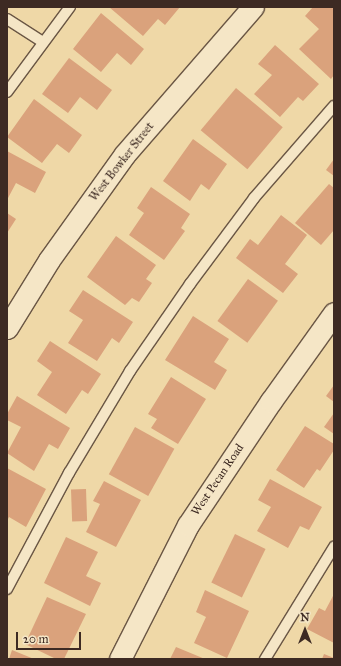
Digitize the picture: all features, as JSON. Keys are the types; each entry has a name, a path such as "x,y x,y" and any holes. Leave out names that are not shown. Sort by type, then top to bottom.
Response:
{"street":[{"name":"West Bowker Street","path":"7,328 49,260 125,154 253,7"},
{"name":"West Pecan Road","path":"120,659 188,524 271,400 334,313"}],"lane":[{"path":"7,92 70,7"},
{"path":"7,19 43,42"},
{"path":"7,588 69,473 130,371 190,284 254,198 334,106"},
{"path":"265,659 334,547"}],"building":[{"path":"109,7 180,7 165,25 158,19 143,36"},
{"path":"313,7 331,7 334,9 334,75 331,79 299,49 319,29 305,16"},
{"path":"101,13 144,49 131,65 117,53 101,72 73,49"},
{"path":"275,45 319,84 303,101 298,97 280,117 254,94 272,75 258,64"},
{"path":"69,58 112,90 97,110 80,97 68,113 42,94"},
{"path":"236,88 283,127 247,169 201,130"},
{"path":"34,99 82,135 69,153 57,144 42,163 7,137"},
{"path":"193,139 227,164 209,190 201,184 190,201 163,181"},
{"path":"7,151 46,172 35,193 16,183 7,200"},
{"path":"334,159 334,176 326,170"},
{"path":"329,184 334,188 334,230 321,245 295,223"},
{"path":"151,187 190,214 181,228 185,231 164,260 129,235 144,213 137,208"},
{"path":"7,213 16,219 7,233"},
{"path":"281,215 307,235 285,264 298,274 283,293 236,258 250,239 258,245"},
{"path":"116,236 156,265 146,279 152,283 139,302 132,298 125,305 87,277"},
{"path":"248,279 278,301 247,343 217,321"},
{"path":"83,290 133,322 119,343 112,338 97,361 68,343 83,320 69,311"},
{"path":"193,316 229,339 214,362 227,370 215,390 165,360"},
{"path":"50,341 101,374 88,394 82,390 66,414 37,395 52,372 37,361"},
{"path":"171,377 206,399 178,444 151,428 157,419 148,414"},
{"path":"334,385 334,402 326,396"},
{"path":"17,396 70,428 58,449 49,444 34,471 7,453 21,427 7,420 7,414"},
{"path":"334,413 334,434 324,427"},
{"path":"305,426 334,444 334,450 320,471 317,469 304,488 276,470"},
{"path":"135,427 174,449 148,496 109,474"},
{"path":"7,468 46,489 26,527 9,517 7,521"},
{"path":"270,479 322,507 309,530 300,526 288,548 257,531 271,507 258,500"},
{"path":"104,481 141,500 116,547 86,532 100,504 93,501"},
{"path":"86,489 87,521 72,522 71,490"},
{"path":"235,534 266,549 242,597 211,583"},
{"path":"66,537 98,552 86,576 101,583 90,606 44,583"},
{"path":"205,590 249,611 227,658 194,643 206,617 196,612"},
{"path":"334,594 334,643 307,629 319,608 325,611"},
{"path":"47,597 86,614 64,659 56,659 25,644"},
{"path":"176,647 205,659 170,659"},
{"path":"12,650 34,659 9,659"},
{"path":"324,654 334,658 334,659 322,659"}]}
